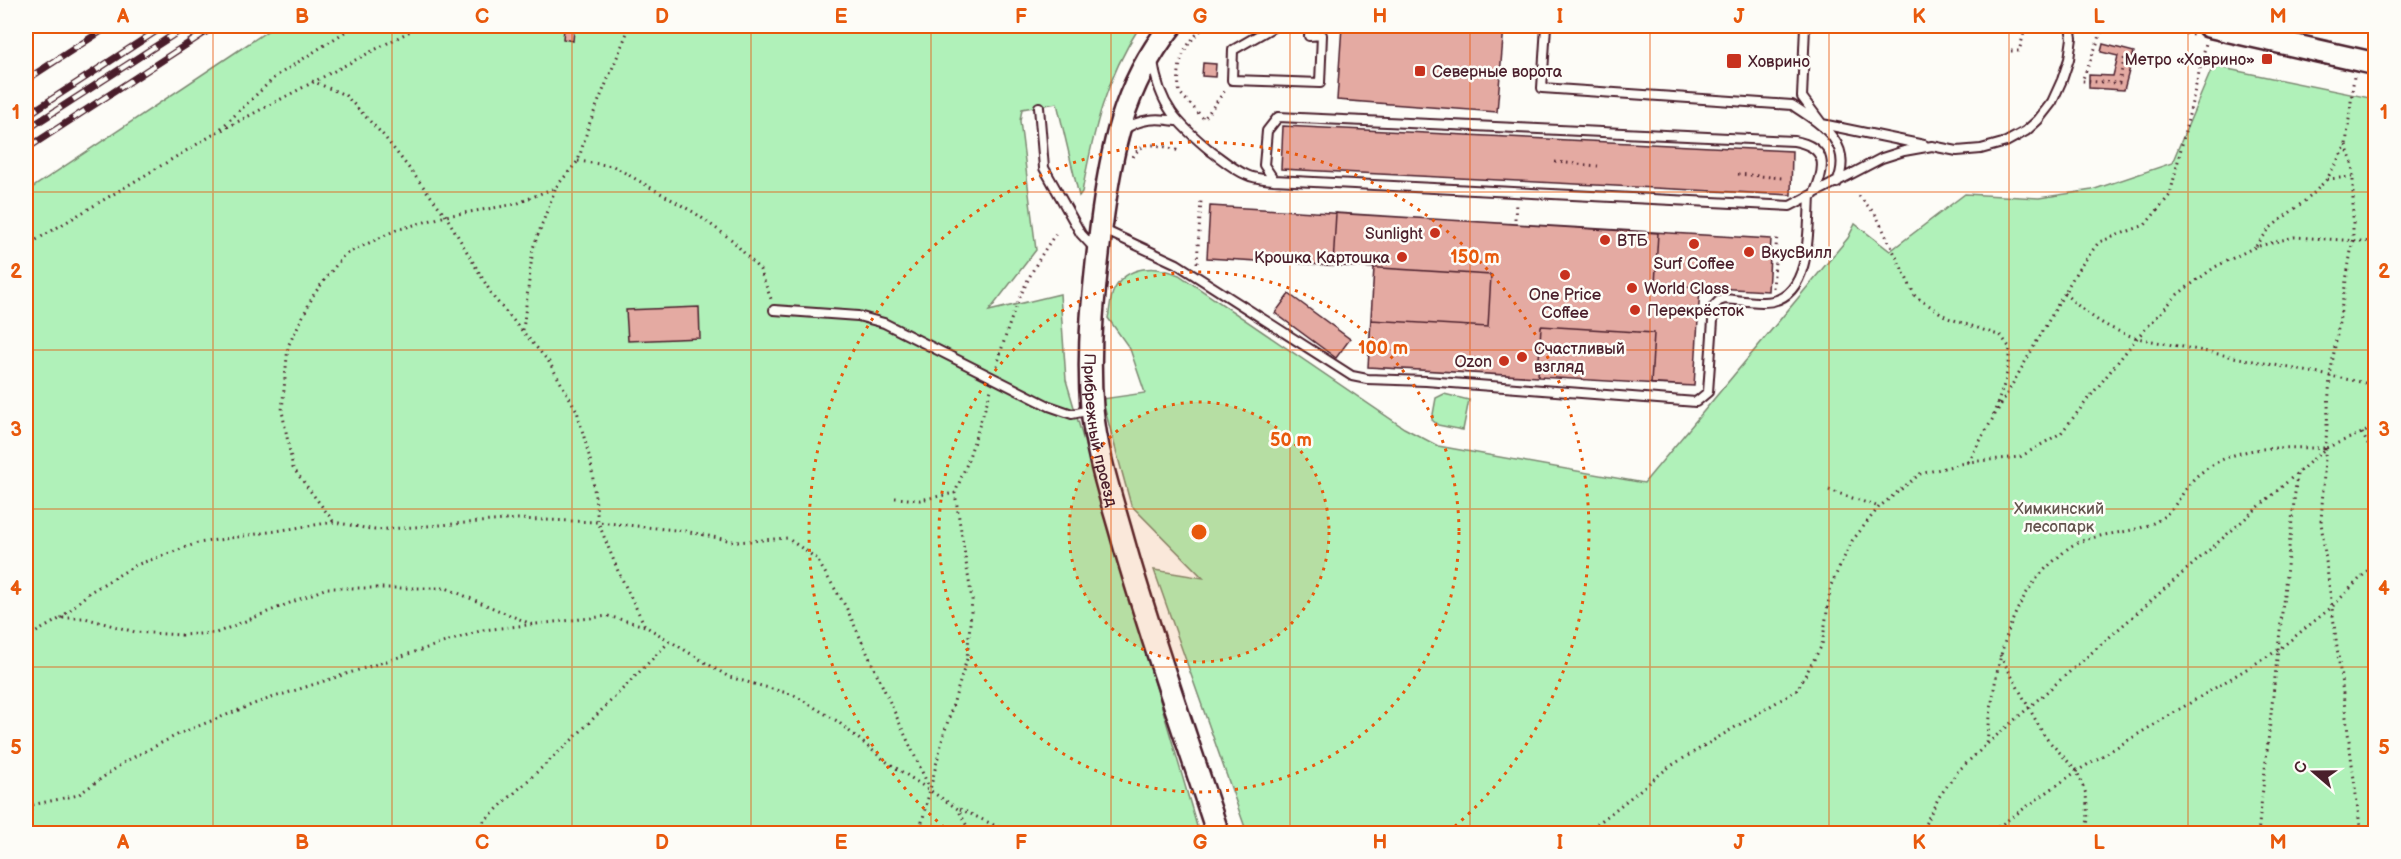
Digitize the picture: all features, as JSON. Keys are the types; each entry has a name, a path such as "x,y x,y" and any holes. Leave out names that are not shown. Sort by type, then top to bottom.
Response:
{"street":[{"name":"Прибрежный проезд","path":"1171,26 1151,50 1134,83 1117,135 1101,228 1091,325 1092,410 1110,495 1134,576 1218,834"},
{"path":"2208,32 2376,64"}],"lane":[{"path":"1275,26 1233,50 1232,80 1320,83 1322,35 1309,36 1310,26"},
{"path":"1546,26 1542,88 1792,105 1822,124 1957,151 1982,149 2006,142 2038,120 2052,102 2062,81 2073,38 2070,26"},
{"path":"1806,26 1802,98 1840,150 1841,174 1837,183"},
{"path":"1151,50 1160,91 1176,121 1236,170 1249,177 1790,206 1882,158 1932,146"},
{"path":"1039,107 1044,168 1081,234 1098,253"},
{"path":"1101,228 1170,260 1341,371 1359,378 1696,402 1708,392 1713,312 1717,303 1725,299 1772,302 1793,286 1804,266 1812,195 1823,165 1820,155 1812,147 1794,141 1278,117 1267,130 1264,165 1274,180"},
{"path":"1117,135 1127,127 1150,119 1176,121"},
{"path":"774,310 858,316 884,323 1049,406 1072,414 1092,410"}],"path":[{"path":"216,133 275,77 354,26"},
{"path":"26,246 216,133 420,26"},
{"path":"523,331 533,248 556,187 578,161 590,122 630,26"},
{"path":"1205,26 1189,42 1182,56 1178,68 1179,92 1204,119 1232,80"},
{"path":"1952,26 1974,31"},
{"path":"2011,51 2019,51 2026,26"},
{"path":"2104,26 2082,81 2119,83 2125,55"},
{"path":"1968,462 2077,271 2099,242 2145,225 2170,195 2208,32"},
{"path":"2095,46 2102,48"},
{"path":"2254,247 2270,228 2312,196 2327,179 2346,145 2355,73"},
{"path":"312,81 345,95 384,136 446,216 494,298 549,362 577,411 591,463 598,522 618,572 645,626"},
{"path":"1129,165 1136,152 1147,145 1153,144 1179,151"},
{"path":"2346,145 2352,163 2353,239 2330,376 2321,522 2361,834"},
{"path":"578,161 613,166 695,213 732,240 760,270 774,310"},
{"path":"1555,162 1598,166"},
{"path":"1738,174 1782,178"},
{"path":"2327,179 2353,177"},
{"path":"334,522 293,468 282,411 288,346 314,294 344,255 396,230 446,216 516,204 556,187"},
{"path":"1859,196 1876,215 1915,296 1948,318 2001,336 2010,348 2006,380 1990,423"},
{"path":"1196,276 1201,200"},
{"path":"919,834 942,737 967,658 972,600 955,493 984,416 1017,300 1039,257 1057,232"},
{"path":"1772,302 1777,235"},
{"path":"1582,834 1590,831 1669,767 1797,690 1822,645 1831,585 1852,541 1879,507 1920,474 1968,462 2020,457 2061,433 2137,338 2178,294 2215,267 2254,247 2294,237 2376,242"},
{"path":"2064,293 2087,314 2113,331 2137,338 2376,385"},
{"path":"1920,834 1939,797 1959,771 1987,744 2326,448 2376,427"},
{"path":"2362,433 2376,460"},
{"path":"1987,744 2000,655 2018,605 2039,574 2072,545 2115,531 2140,529 2163,517 2197,477 2238,452 2268,448 2326,448"},
{"path":"2258,834 2297,473"},
{"path":"1829,490 1879,507"},
{"path":"894,498 920,500 955,493"},
{"path":"26,638 60,618 90,592 136,565 198,543 334,522 375,530 518,519 598,522 685,531 736,542 787,538 816,558 846,607 930,789"},
{"path":"1988,834 2077,771 2278,650 2332,607 2376,562"},
{"path":"60,618 85,618 135,632 181,635 216,633 327,588 372,587 446,588 532,624"},
{"path":"28,834 32,805 78,795 126,761 181,733 259,702 483,630 608,616 645,626 729,677 794,695 837,721 884,760 958,809 1013,834"},
{"path":"470,834 575,737 669,642"},
{"path":"2000,655 2044,737 2077,771 2086,794 2088,820 2084,834"},
{"path":"958,809 971,834"}],"green space":[{"path":"275,26 1140,26 1109,86 1096,126 1082,192 1079,196 1057,103 1022,109 1020,121 1036,250 989,311 1060,294 1066,380 1199,833 26,834 26,192"},
{"name":"Химкинский лесопарк","path":"2213,66 2375,99 2375,833 1247,833 1154,570 1203,578 1131,505 1102,399 1145,393 1130,349 1108,318 1113,293 1120,281 1127,275 1134,271 1152,268 1179,275 1404,428 1438,446 1644,483 1848,238 1855,224 1890,251 1965,194 2039,198 2092,190 2172,163"},
{"path":"1444,394 1469,400 1463,430 1438,425 1432,420 1436,398"}],"building":[{"name":"Северные ворота","path":"1342,26 1504,26 1497,112 1337,100"},
{"path":"564,29 574,30 573,41 563,39"},
{"path":"2103,44 2134,52 2124,90 2089,88 2089,75 2113,76 2118,56 2101,52"},
{"path":"1203,63 1216,64 1215,77 1202,76"},
{"path":"1283,126 1792,151 1791,195 1281,169"},
{"path":"1210,206 1771,239 1768,291 1700,287 1694,386 1368,367 1374,268 1207,258"},
{"path":"1336,213 1658,233 1655,285 1700,287 1694,386 1651,384 1654,333 1541,326 1538,377 1368,367 1371,320 1488,327 1491,275 1333,265"},
{"path":"1289,294 1350,339 1336,358 1275,313"},
{"path":"699,307 700,338 628,341 626,310"}],"railway":[{"path":"26,80 109,26"},
{"path":"26,116 164,26"},
{"path":"26,130 187,26"},
{"path":"26,149 215,26"}],"place":[{"name":"Метро «Ховрино»","path":"2267,59"},
{"name":"Ховрино","path":"1734,61"},
{"name":"Северные ворота","path":"1420,71"},
{"name":"Sunlight","path":"1435,233"},
{"name":"ВТБ","path":"1605,240"},
{"name":"Surf Coffee","path":"1694,244"},
{"name":"ВкусВилл","path":"1749,252"},
{"name":"Крошка Картошка","path":"1402,257"},
{"name":"One Price Coffee","path":"1565,275"},
{"name":"World Class","path":"1632,288"},
{"name":"Перекрёсток","path":"1635,310"},
{"name":"Счастливый взгляд","path":"1522,357"},
{"name":"Ozon","path":"1504,361"}]}
